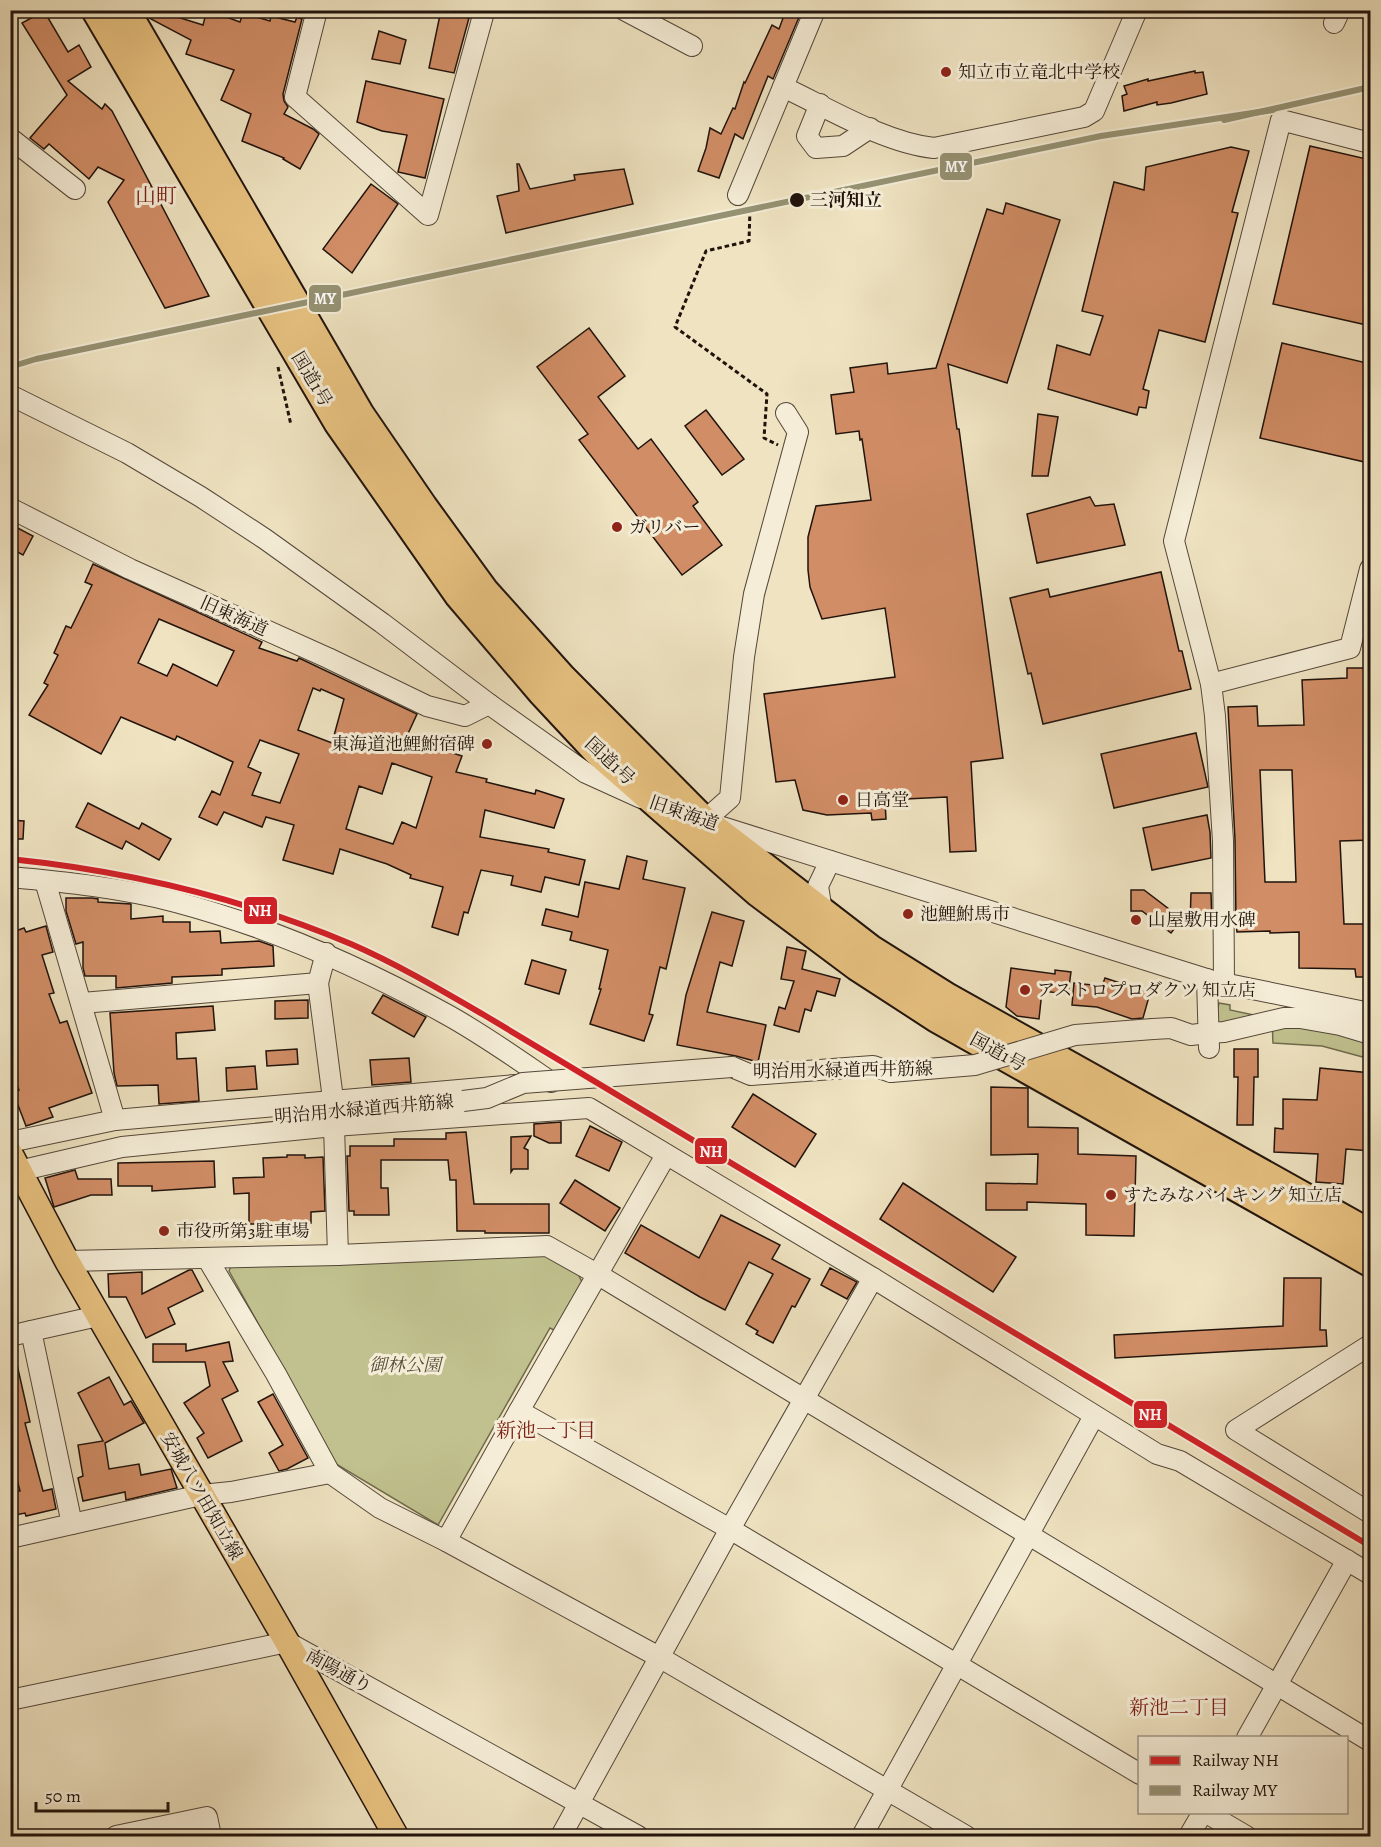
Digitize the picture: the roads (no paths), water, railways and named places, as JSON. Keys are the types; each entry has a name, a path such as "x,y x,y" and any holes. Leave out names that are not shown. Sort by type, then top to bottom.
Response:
{"highway":[{"name":"国道1号","path":"96,10 338,422 459,595 551,684 704,821 870,949 948,998 1371,1234"},
{"name":"国道1号","path":"125,10 360,415 597,751 776,905 857,966 937,1018 1371,1262"}],"main road":[{"name":"安城八ツ田知立線","path":"16,1158 67,1261 396,1836"}],"street":[{"path":"317,10 295,97 428,215 484,12 482,10"},
{"path":"624,10 692,46"},
{"path":"738,195 815,10"},
{"path":"783,87 914,146 934,147 1084,117 1094,111 1137,10"},
{"path":"820,104 807,136 816,148 843,146 870,128"},
{"path":"1209,1041 1216,982 1223,841 1215,716 1211,684 1174,541 1281,120 1371,143"},
{"path":"10,138 75,189"},
{"path":"10,395 127,453 201,497 264,538 489,704"},
{"path":"704,821 730,798 744,657 754,594 798,432 786,413"},
{"name":"旧東海道","path":"10,508 130,569 328,658 427,706 465,716 489,704 586,773 658,805 1216,982 1371,1013"},
{"path":"1211,684 1350,648 1371,568"},
{"path":"822,911 818,886 830,861"},
{"path":"10,877 106,889 175,902 245,923 326,953 446,1014 551,1082 333,1099 115,1120 16,1158"},
{"path":"45,880 115,1120"},
{"path":"326,953 318,983 333,1099"},
{"path":"82,1003 318,983"},
{"name":"明治用水緑道西井筋線","path":"16,1158 130,1130 463,1101 487,1098 523,1083 732,1067 751,1075 873,1066 891,1072 975,1065 1075,1035 1171,1028 1209,1041 1224,1032 1284,1018 1300,1018 1340,1025 1371,1034"},
{"path":"16,1158 334,1126 589,1108 873,1278 1157,1454 1180,1461 1371,1574"},
{"path":"334,1126 338,1255"},
{"path":"446,1541 666,1155"},
{"path":"67,1261 338,1255 547,1246 1371,1741"},
{"path":"207,1258 276,1374 330,1473 380,1508 446,1541 659,1657 966,1836"},
{"path":"561,1836 730,1529 873,1278"},
{"path":"10,1336 98,1316"},
{"path":"31,1331 72,1524"},
{"path":"1371,1346 1236,1430 1371,1513"},
{"path":"519,1411 730,1529 1138,1773"},
{"path":"862,1836 1094,1416"},
{"path":"10,1538 201,1495 231,1492 330,1473"},
{"path":"1248,1736 1347,1560"},
{"name":"南陽通り","path":"10,1700 287,1642 638,1836"},
{"path":"1189,1836 1203,1814"},
{"path":"1208,1814 1246,1836"},
{"path":"116,1836 207,1817 211,1836"}],"rail line":[{"name":"MY","path":"1224,120 1370,87"},
{"name":"MY","path":"10,367 36,359 1101,136 1273,110"},
{"name":"NH","path":"10,859 141,879 226,900 310,928 385,960 484,1015 1370,1546"}],"place":[{"name":"知立市立竜北中学校","path":"946,72"},
{"name":"三河知立","path":"797,200"},
{"name":"ガリバー","path":"617,527"},
{"name":"東海道池鯉鮒宿碑","path":"487,744"},
{"name":"日高堂","path":"843,800"},
{"name":"池鯉鮒馬市","path":"908,914"},
{"name":"山屋敷用水碑","path":"1136,920"},
{"name":"アストロプロダクツ 知立店","path":"1025,990"},
{"name":"すたみなバイキング 知立店","path":"1111,1195"},
{"name":"市役所第3駐車場","path":"164,1231"}],"district":[{"name":"山町","path":"156,196"},
{"name":"新池一丁目","path":"546,1430"},
{"name":"新池二丁目","path":"1179,1707"}],"park label":[{"name":"御林公園","path":"405,1365"}]}
